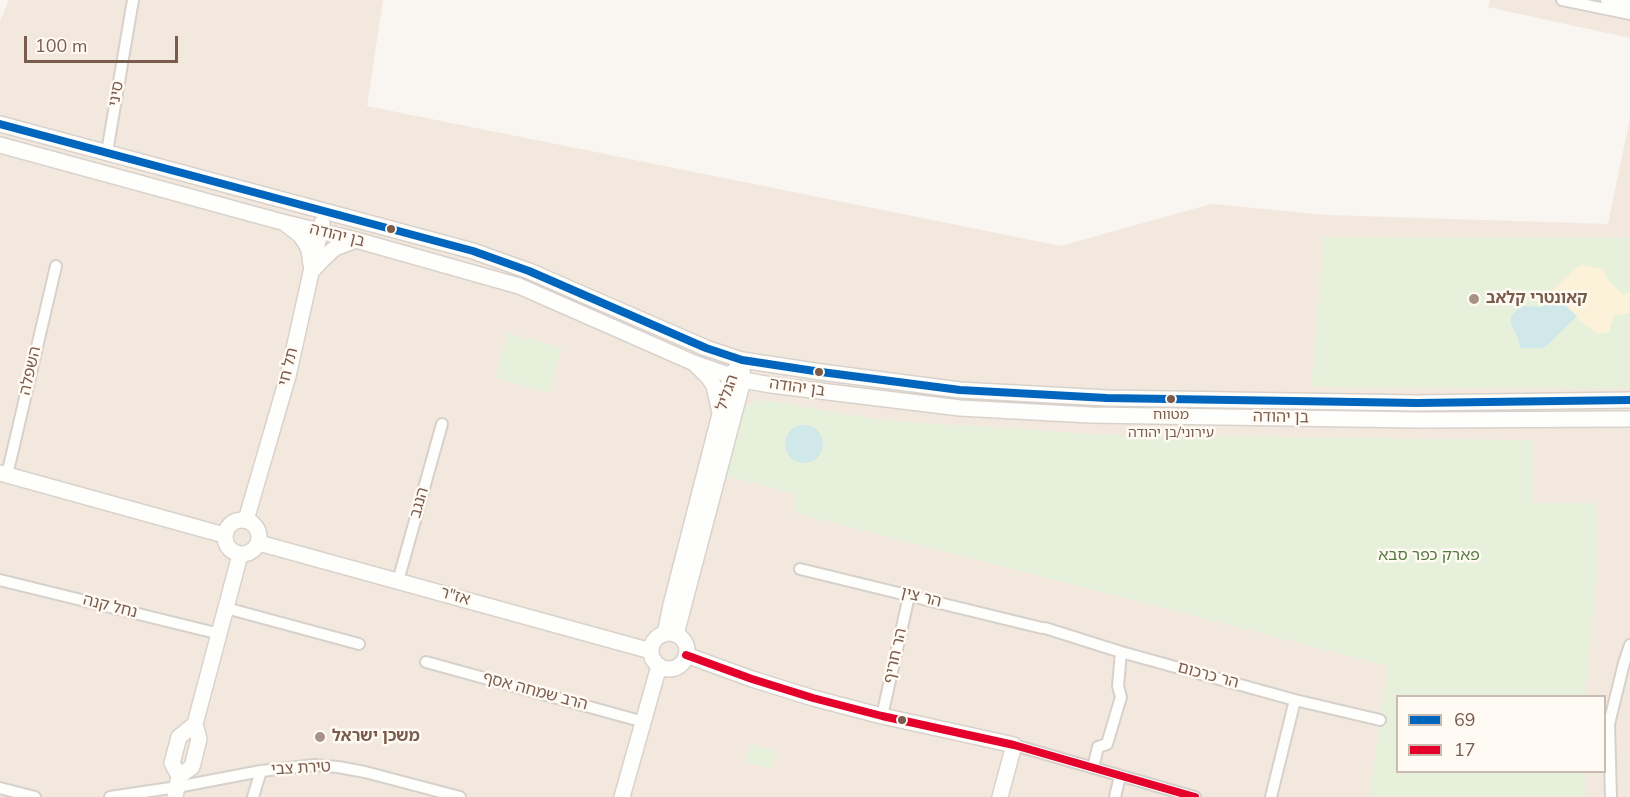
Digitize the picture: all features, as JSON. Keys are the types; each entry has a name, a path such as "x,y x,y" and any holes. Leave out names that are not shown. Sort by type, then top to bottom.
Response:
{"main road":[{"name":"בן יהודה","path":"0,124 473,251 518,267 706,348 742,360 960,390 1107,398 1417,403 1630,400"},
{"name":"בן יהודה","path":"0,145 519,286 694,363 737,378 771,385 960,408 1089,416 1394,420 1630,419"},
{"name":"תל חי","path":"246,520 288,376 324,211"},
{"path":"282,222 300,235 305,242 312,271"},
{"path":"312,271 335,248 356,240"},
{"name":"הגליל","path":"670,634 671,605 720,414 737,378 742,360"},
{"path":"694,363 709,378 717,397 720,414"},
{"name":"הגליל","path":"670,634 735,408 737,378"},
{"path":"735,408 748,393 771,385"},
{"path":"3,474 224,535"},
{"path":"246,520 259,531 259,543 252,552 240,555 231,551 227,546 224,535 234,522 246,520"},
{"name":"אז\"ר","path":"259,543 651,651"},
{"path":"177,787 192,767 199,739 195,724 240,555"},
{"path":"670,634 680,637 686,645 686,656 680,665 670,669 655,663 651,651 653,642 660,635 670,634"},
{"path":"686,656 752,680 882,716 1014,746 1000,797"},
{"path":"622,797 659,666"}],"street":[{"name":"סיני","path":"107,153 134,0"},
{"path":"1562,0 1630,14"},
{"path":"1606,0 1630,5"},
{"name":"השפלה","path":"3,474 56,266"},
{"name":"הנגב","path":"398,581 442,424"},
{"name":"הר צין","path":"800,569 1044,628 1121,652"},
{"name":"נחל קנה","path":"0,580 220,634"},
{"name":"הר חריף","path":"882,716 909,596"},
{"path":"226,608 359,644"},
{"path":"1611,797 1609,724 1630,645"},
{"path":"1093,768 1098,747 1107,744 1121,697 1118,686 1121,652"},
{"name":"הר כרכום","path":"1121,652 1295,700 1380,720"},
{"name":"הרב שמחה אסף","path":"426,662 644,722"},
{"path":"1271,797 1295,700"},
{"path":"1014,746 1195,797"},
{"name":"טירת צבי","path":"110,797 261,771 315,765 365,772 460,797"},
{"path":"253,797 261,771"},
{"path":"1115,797 1120,776"},
{"path":"0,788 35,797"}],"shaded area":[{"path":"9,0 383,0 367,106 1061,246 1211,204 1327,215 1608,224 1630,118 1630,797 0,797 0,21"},
{"path":"1490,0 1630,0 1630,38 1488,7"}],"green space":[{"name":"קאונטרי קלאב","path":"1324,237 1630,238 1630,389 1311,387"},
{"path":"508,333 562,348 549,393 495,378"},
{"name":"פארק כפר סבא","path":"759,399 881,420 1127,436 1533,440 1533,503 1596,503 1598,566 1585,695 1396,695 1396,773 1586,773 1586,797 1369,797 1388,666 796,513 794,493 721,475 739,410"},
{"path":"751,744 777,752 772,769 746,762"}],"sand":[{"path":"1582,265 1603,269 1607,279 1624,295 1630,292 1630,313 1614,315 1609,332 1598,334 1567,311 1551,291"}],"water":[{"path":"1554,295 1577,316 1544,348 1520,348 1511,324 1511,316 1521,306 1541,307"},
{"path":"804,425 818,430 823,444 818,458 804,463 790,458 785,444 790,430"}],"transit line":[{"name":"69","path":"0,124 473,251 529,271 706,348 742,360 960,390 1107,398 1417,403 1630,400"},
{"name":"17","path":"686,655 813,698 882,716 1014,745 1195,797"}],"place":[{"name":"קאונטרי קלאב","path":"1474,299"},
{"name":"מטווח עירוני/בן יהודה","path":"1171,399"},
{"name":"משכן ישראל","path":"320,737"}]}
